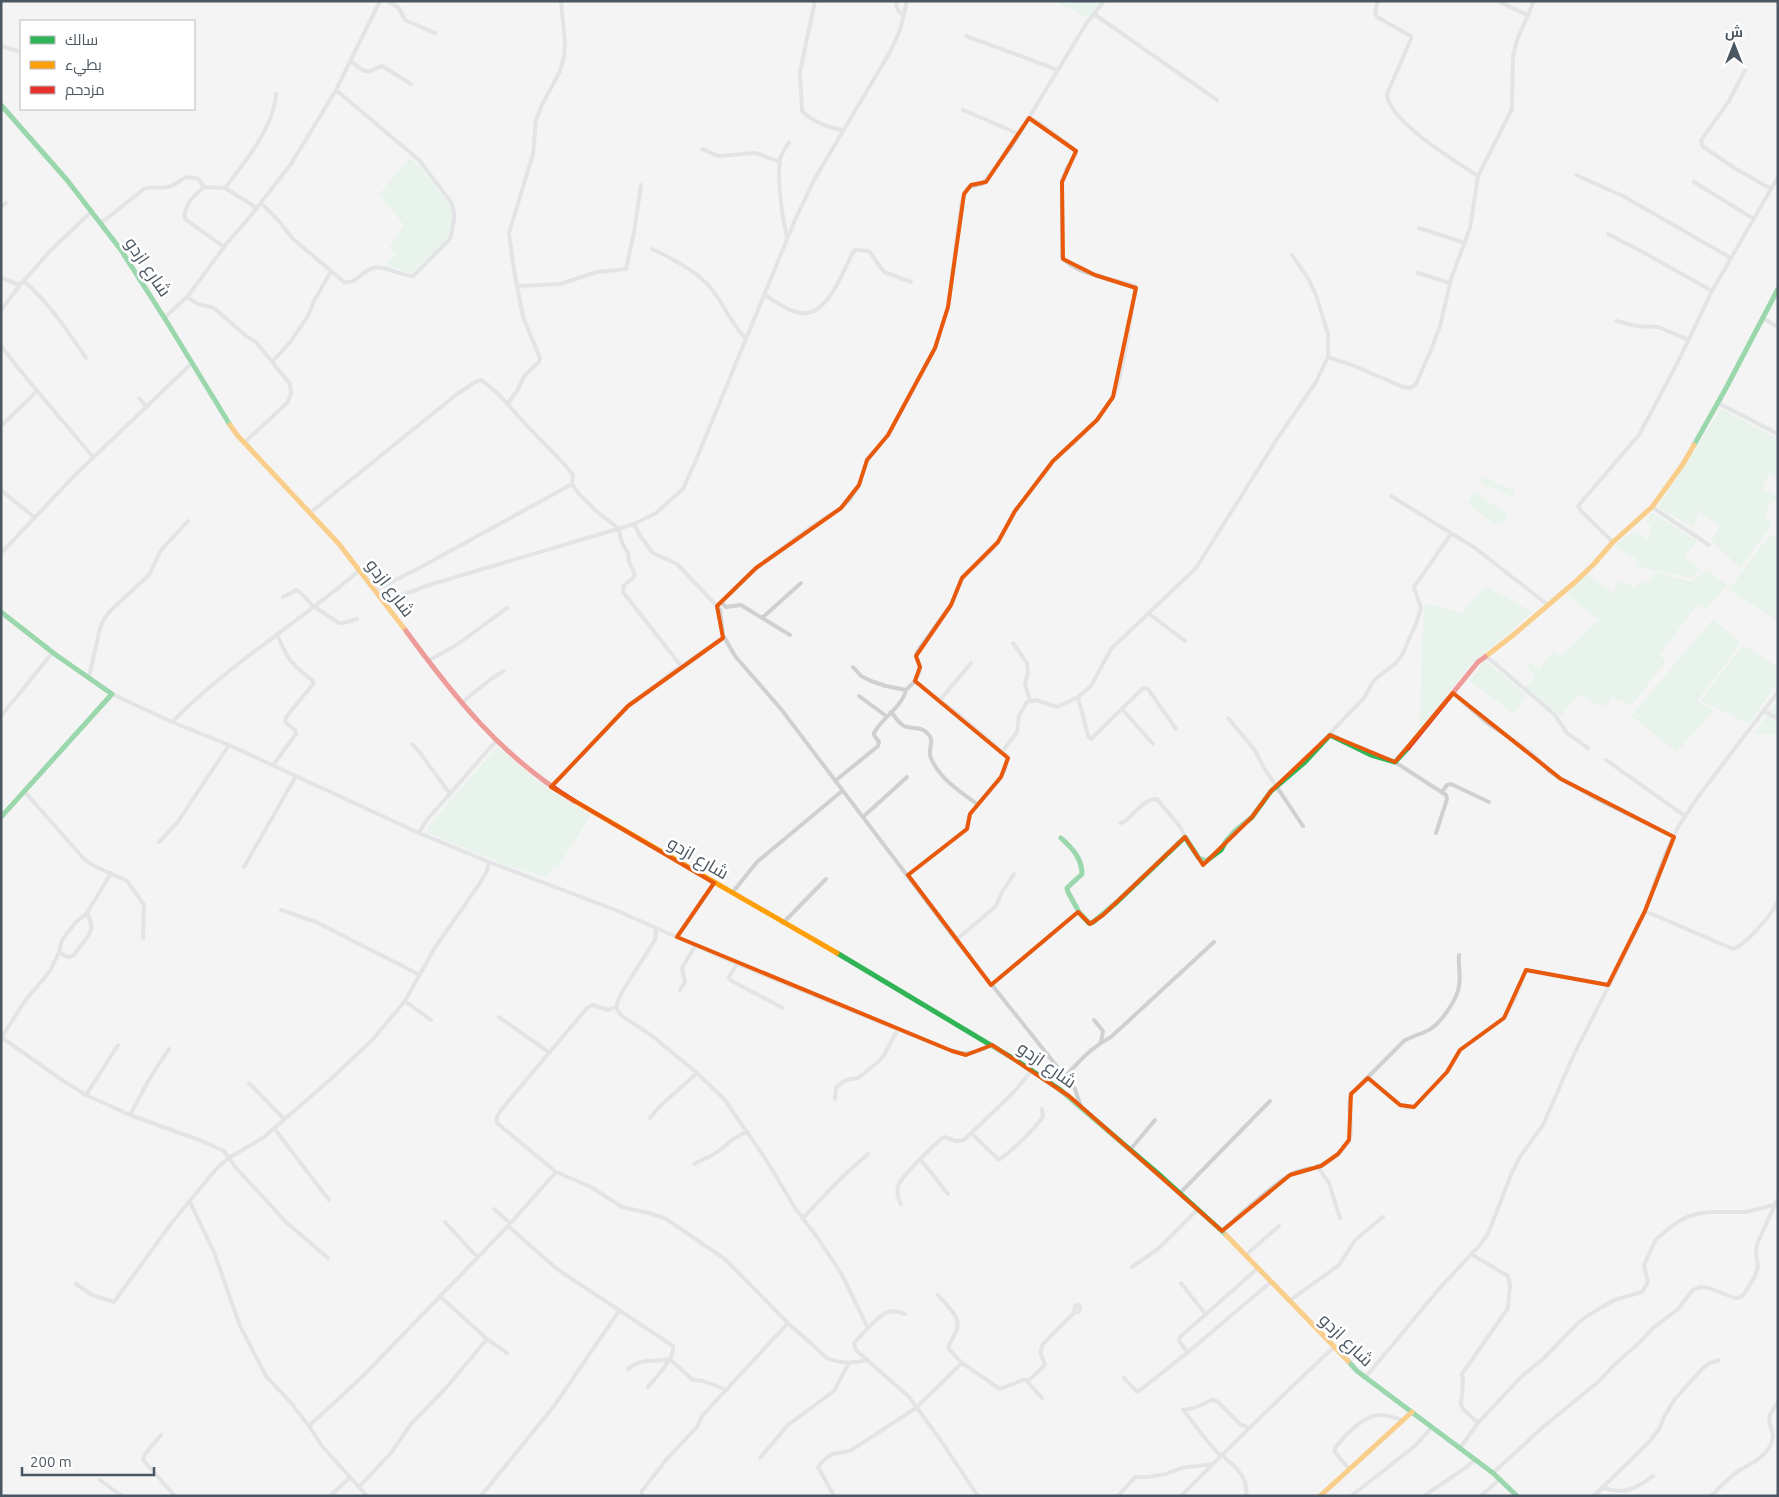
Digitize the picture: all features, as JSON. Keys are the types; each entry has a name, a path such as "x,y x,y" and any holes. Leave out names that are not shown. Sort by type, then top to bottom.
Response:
{"street":[{"path":"165,317 187,297 224,247 291,164 336,90 380,1"},
{"path":"388,1 399,8 405,20 435,33"},
{"path":"508,403 518,391 525,375 539,362 540,358 526,329 509,233 533,154 536,120 560,71 564,57 565,42 561,1"},
{"path":"815,1 800,72 802,111 812,120 826,127 842,130"},
{"path":"895,1 898,10 904,16"},
{"path":"383,602 430,585 634,524 656,513 683,489 787,238 814,180 890,52 900,30 907,1"},
{"path":"719,604 756,568 808,529 841,508 850,499 859,485 867,460 888,435 936,348 948,307 964,194 971,185 986,182 1019,134 1086,24 1104,1"},
{"path":"1378,1 1375,10 1377,17 1409,33 1411,36 1387,94 1390,105 1417,134 1478,176"},
{"path":"1498,1 1527,15"},
{"path":"1328,357 1404,387 1410,388 1416,384 1432,350 1450,283 1470,228 1478,176 1512,109 1513,56 1517,40 1534,1"},
{"path":"1094,14 1216,100"},
{"path":"966,36 1058,70"},
{"path":"1,46 20,52"},
{"path":"351,61 365,71 382,66 411,84"},
{"path":"1745,70 1729,100 1704,136 1702,146 1736,169 1771,189"},
{"path":"261,203 293,239 344,282 349,283 356,280 368,270 376,268 413,276 448,241 454,220 451,202 425,167 336,90"},
{"path":"224,188 248,159 269,121 275,106 276,94"},
{"name":"شارع ازدو","path":"1,105 62,172 101,223 151,294 226,419 244,443 339,544 461,703 496,741 550,787 783,924 892,984 1032,1070 1081,1107 1198,1209 1246,1254 1333,1348 1365,1378 1475,1459 1500,1479 1517,1496"},
{"path":"963,110 1019,134"},
{"path":"835,781 878,746 879,742 874,733 915,681 920,672 916,655 951,605 962,578 998,542 1015,511 1053,461 1097,420 1113,397 1125,352 1136,286 1095,275 1072,265 1062,257 1062,182 1076,151 1040,123 1029,118"},
{"path":"787,238 781,204 780,162 789,142"},
{"path":"702,149 718,156 756,153 780,162"},
{"path":"1576,175 1623,196 1732,258"},
{"path":"101,223 148,188 168,187 185,177 198,179 204,187"},
{"path":"1613,542 1578,506 1639,435 1689,340 1712,291 1778,177"},
{"path":"1694,182 1754,219"},
{"path":"517,286 560,284 598,272 626,269 642,185"},
{"path":"204,187 224,188 257,208"},
{"path":"204,187 185,208 185,220 224,247"},
{"path":"1,207 6,203"},
{"path":"1,310 24,280 51,250 92,211"},
{"path":"1419,228 1465,243"},
{"path":"1608,234 1712,291"},
{"path":"652,248 670,257 708,285 727,312 736,329 746,339"},
{"path":"765,295 797,313 813,313 828,298 853,252 856,250 868,252 884,272 911,282"},
{"path":"1002,752 1017,732 1019,716 1030,700 1036,700 1057,707 1078,697 1091,686 1111,649 1196,568 1316,382 1328,357 1328,334 1309,280 1292,255"},
{"path":"272,362 291,341 308,316 331,271"},
{"path":"1418,273 1450,283"},
{"path":"1,278 20,285"},
{"path":"24,280 54,312 86,358"},
{"path":"1395,762 1417,739 1485,656 1512,636 1594,564 1613,542 1638,522 1652,506 1684,464 1778,289"},
{"path":"187,297 198,304 214,308 246,336 256,342 292,389 291,397 244,443"},
{"path":"1762,318 1778,327"},
{"path":"1616,321 1637,326 1658,327 1689,340"},
{"path":"1,346 36,392 47,402 93,457"},
{"path":"1,553 93,457 192,363"},
{"path":"310,513 457,394 476,381 481,380 508,403 573,474 572,484 579,494 595,510 618,528 622,543 628,553 629,562 636,574 624,585 623,592 681,666"},
{"path":"2,425 36,392"},
{"path":"139,398 146,407"},
{"path":"1718,403 1778,434"},
{"path":"376,590 431,562 572,484"},
{"path":"1,490 34,517"},
{"path":"1391,496 1475,548 1548,605"},
{"path":"1652,506 1709,545"},
{"path":"89,677 100,628 104,619 112,609 150,575 161,550 188,521"},
{"path":"634,524 640,537 653,552 676,564 719,604 726,607 741,605 790,634"},
{"path":"1120,823 1124,822 1147,802 1157,799 1181,828 1199,858 1206,861 1221,850 1235,831 1252,817 1276,785 1305,762 1364,698 1372,683 1395,664 1402,655 1421,608 1414,587 1416,582 1451,534"},
{"path":"172,722 205,691 251,653 360,570"},
{"path":"762,618 801,583"},
{"path":"283,597 296,590 313,606 339,623 343,624 357,619"},
{"path":"719,604 724,637 735,656 781,709 956,940 1075,1089 1081,1107"},
{"path":"428,660 458,644 507,608"},
{"path":"1,612 52,652 112,694 172,722 229,745 419,833 655,927 737,964 952,1051 966,1055 992,1045"},
{"path":"1148,613 1184,641"},
{"path":"272,765 296,734 295,730 285,722 286,717 313,684 312,681 293,666 285,654 277,634"},
{"path":"550,787 628,706 681,666 724,637"},
{"path":"1013,643 1027,663 1028,672 1025,684 1030,700"},
{"path":"1,716 52,652"},
{"path":"1485,656 1555,715 1567,733 1588,748"},
{"path":"940,700 971,663"},
{"path":"853,667 861,676 871,681 906,690"},
{"path":"461,703 504,671"},
{"path":"908,875 967,829 970,814 1001,777 1008,758 915,681"},
{"path":"1078,697 1088,736 1091,739 1146,687 1176,729"},
{"path":"1365,1378 1453,1272 1488,1234 1512,1172 1520,1157 1543,1125 1575,1052 1621,962 1674,836 1685,816 1721,766 1778,692"},
{"path":"1453,693 1486,722 1532,753 1549,771 1561,779 1601,802 1674,836"},
{"path":"1,817 26,792 112,694"},
{"path":"859,696 886,716"},
{"path":"1122,709 1153,744"},
{"path":"1764,711 1778,719"},
{"path":"891,712 903,726 923,730 930,736 932,741 929,753 931,758 950,783 977,804"},
{"path":"1228,718 1254,750 1303,826"},
{"path":"1330,735 1371,755 1395,762 1446,795 1447,799 1436,833"},
{"path":"419,833 426,821 496,741"},
{"path":"412,744 422,754 450,794"},
{"path":"159,842 176,824 229,745"},
{"path":"1606,760 1685,816"},
{"path":"244,867 296,776"},
{"path":"863,817 907,777"},
{"path":"1442,792 1447,786 1452,784 1489,802"},
{"path":"732,893 757,862 842,791"},
{"path":"26,792 84,859 92,865 131,884 133,891 144,905 143,938"},
{"path":"1061,838 1074,850 1083,868 1082,874 1070,884 1067,890 1078,912 1086,921 1093,922 1121,900 1185,837"},
{"path":"76,1284 92,1294 114,1302 173,1221 217,1168 274,1128 331,1079 373,1039 405,1001 418,974 438,942 478,886 487,871 489,862"},
{"path":"111,873 86,913 67,933 59,946 59,952 50,971 24,1002 2,1037 86,1095 130,1115 224,1151 236,1168 287,1223 328,1258"},
{"path":"956,940 996,906 1002,892 1014,874"},
{"path":"783,924 826,879"},
{"path":"677,937 714,883"},
{"path":"1644,910 1733,950 1738,948 1752,934 1778,901"},
{"path":"281,910 316,922 418,974"},
{"path":"991,985 1078,912"},
{"path":"59,952 67,957 72,956 88,935 91,924 86,913"},
{"path":"655,927 655,940 622,992 616,1007 608,1010 593,1005 590,1006 501,1110 497,1120 502,1127 556,1172 582,1182 622,1207 666,1219 725,1259 788,1323 827,1358 849,1363 868,1360"},
{"path":"1065,1078 1080,1060 1101,1042 1111,1037 1214,942"},
{"path":"680,990 685,982 682,968 695,946"},
{"path":"1222,1232 1245,1210 1290,1174 1324,1164 1338,1154 1349,1140 1349,1101 1351,1094 1409,1038 1432,1029 1444,1016 1455,998 1460,985 1459,955"},
{"path":"737,964 729,977 730,980 783,1008"},
{"path":"1368,1078 1400,1105 1410,1108 1414,1107 1447,1072 1464,1046 1504,1018 1526,970 1608,985"},
{"path":"405,1001 431,1020"},
{"path":"616,1007 622,1016 650,1035 698,1073 724,1099 748,1132 782,1187 841,1273 868,1328"},
{"path":"499,1017 550,1053"},
{"path":"1094,1020 1102,1031 1101,1042"},
{"path":"835,1099 836,1087 846,1080 858,1078 878,1062 898,1030"},
{"path":"86,1095 118,1045"},
{"path":"130,1115 151,1076 169,1049"},
{"path":"901,1204 898,1198 898,1186 903,1177 944,1137 960,1141 964,1140 1013,1093 1032,1070"},
{"path":"650,1118 660,1106 698,1073"},
{"path":"249,1083 284,1119"},
{"path":"1180,1193 1270,1101"},
{"path":"971,1132 999,1160 1024,1141 1043,1118 1042,1109"},
{"path":"1130,1150 1155,1120"},
{"path":"274,1128 329,1200"},
{"path":"694,1164 720,1150 730,1140 748,1132"},
{"path":"803,1218 841,1178 868,1154"},
{"path":"921,1160 948,1194"},
{"path":"1317,1166 1328,1183 1340,1218"},
{"path":"308,1426 363,1376 509,1224 556,1172"},
{"path":"1493,1474 1543,1427 1598,1382 1615,1364 1640,1343 1654,1327 1677,1310 1694,1290 1710,1288 1735,1298 1741,1297 1755,1276 1758,1267 1757,1244 1778,1198"},
{"path":"190,1202 214,1252 225,1288 240,1326 266,1376 280,1390 322,1446 367,1496"},
{"path":"1460,1448 1478,1423 1522,1376 1543,1359 1587,1316 1614,1300 1642,1292 1648,1282 1644,1265 1656,1239 1664,1232 1683,1220 1701,1213 1746,1212 1774,1205"},
{"path":"494,1209 557,1269 673,1346 674,1352 670,1359 648,1387"},
{"path":"1132,1267 1158,1249 1198,1209"},
{"path":"1289,1301 1339,1265 1355,1240 1383,1217"},
{"path":"445,1222 477,1257"},
{"path":"1246,1254 1279,1226"},
{"path":"1471,1254 1508,1276 1510,1286 1508,1308 1462,1374 1461,1405 1478,1423"},
{"path":"1188,1353 1178,1341 1180,1337 1258,1268"},
{"path":"1124,1378 1137,1392 1188,1353 1214,1328 1271,1282"},
{"path":"1181,1283 1206,1315"},
{"path":"938,1295 956,1316 958,1322 956,1332 948,1348 962,1363 1000,1389 1022,1379 1028,1381 1042,1398"},
{"path":"440,1296 487,1339 506,1353"},
{"path":"905,1314 892,1310 888,1312 868,1328 854,1343 854,1347 909,1397 978,1496"},
{"path":"481,1496 554,1406 619,1311"},
{"path":"1028,1381 1045,1365 1040,1357 1043,1344 1074,1312"},
{"path":"641,1496 666,1460 697,1427 702,1416 788,1323"},
{"path":"359,1487 391,1453 411,1424 445,1389 487,1339"},
{"path":"1181,1496 1333,1348"},
{"path":"670,1359 692,1380 703,1380 727,1390"},
{"path":"628,1369 642,1361 658,1362 670,1359"},
{"path":"1594,1496 1650,1441 1659,1429 1675,1399 1710,1362 1719,1360"},
{"path":"760,1458 788,1425 834,1391 849,1363"},
{"path":"834,1496 820,1472 819,1464 832,1454 850,1450 916,1408 962,1363"},
{"path":"1246,1496 1247,1490 1244,1476 1211,1447 1203,1434 1182,1410 1194,1408 1212,1400 1217,1401 1240,1424 1249,1428"},
{"path":"1711,1496 1732,1476 1755,1462 1766,1452 1773,1437 1769,1425 1769,1417 1778,1403"},
{"path":"1320,1496 1412,1412"},
{"path":"1349,1469 1335,1452 1335,1448 1352,1431 1374,1415 1382,1414 1402,1420"},
{"path":"1350,1496 1408,1452 1432,1427"},
{"path":"161,1435 145,1454 144,1460 175,1496"},
{"path":"1424,1496 1468,1466 1475,1459"},
{"path":"1118,1496 1135,1476 1166,1474 1181,1468 1213,1464"},
{"path":"1602,1487 1612,1492 1628,1491 1653,1476"},
{"path":"330,1496 349,1478"},
{"path":"1481,1496 1500,1479"},
{"path":"100,1480 122,1496"}],"highlighted area":[{"path":"1029,118 1076,151 1062,182 1063,259 1095,275 1136,288 1113,397 1097,420 1053,461 1015,511 998,542 962,578 951,605 916,656 920,667 915,681 1008,758 1001,777 970,814 967,829 908,875 991,985 1078,912 1090,924 1103,915 1185,837 1203,865 1252,817 1271,791 1330,735 1395,762 1453,693 1561,779 1674,837 1645,911 1608,985 1526,970 1504,1018 1460,1050 1447,1072 1414,1107 1400,1105 1368,1078 1351,1094 1349,1140 1338,1154 1321,1166 1290,1175 1222,1231 1069,1096 992,1045 966,1055 952,1051 677,937 714,883 551,787 628,706 723,638 717,606 756,568 841,508 859,485 867,460 888,435 935,348 948,307 964,194 971,185 986,182"}],"green space":[{"path":"1054,1 1100,1 1088,18"},
{"path":"410,158 423,170 449,204 452,220 450,232 446,239 411,273 385,265 396,255 389,248 404,225 379,194"},
{"path":"1721,409 1778,439 1778,479 1769,474 1762,489 1778,496 1778,503 1772,501 1764,516 1772,525 1740,568 1711,540 1720,526 1699,511 1693,527 1658,507"},
{"path":"1483,477 1514,490 1513,497 1481,484"},
{"path":"1474,492 1508,514 1503,524 1497,522 1494,524 1468,504"},
{"path":"1652,513 1697,541 1684,558 1702,569 1691,578 1635,566 1636,558 1613,547 1633,532 1648,539 1652,529 1646,520"},
{"path":"1770,534 1778,538 1778,621 1729,590"},
{"path":"1707,570 1727,585 1706,609 1698,604 1659,655 1666,661 1632,705 1612,697 1606,706 1594,703 1579,694 1561,716 1525,687 1536,676 1527,667 1531,662 1539,669 1554,650 1561,656 1599,620 1567,595 1586,574 1612,593 1620,581 1636,588 1639,581 1648,584 1656,572 1691,582"},
{"path":"1485,586 1533,612 1470,665 1419,732 1424,603 1461,613"},
{"path":"1713,619 1741,643 1697,701 1714,710 1677,752 1631,716"},
{"path":"1743,645 1778,667 1778,681 1749,724 1701,700"},
{"path":"1485,660 1526,695 1514,714 1470,681"},
{"path":"1778,700 1778,735 1753,734"},
{"path":"497,747 549,790 591,815 557,868 552,867 547,878 506,865 426,832 430,824"}],"traffic: fast":[{"path":"1,105 67,180 121,250 230,425"},
{"path":"1694,445 1778,289"},
{"path":"1,612 56,655 112,694 1,817"},
{"path":"1061,838 1076,854 1082,868 1082,874 1067,888 1068,892 1079,912 1089,923 1093,922 1117,902 1185,837 1199,858 1206,861 1221,850 1235,831 1252,817 1271,791 1305,762 1330,735 1371,755 1395,762 1408,748"},
{"path":"837,953 1019,1062 1059,1089 1162,1177 1226,1235"},
{"path":"1348,1361 1357,1371 1493,1473 1517,1496"}],"traffic: slow":[{"path":"230,425 238,436 339,544 406,631"},
{"path":"1485,657 1574,583 1613,542 1652,507 1683,464 1694,445"},
{"path":"574,801 837,953"},
{"path":"1226,1235 1348,1361"},
{"path":"1320,1496 1412,1412"}],"traffic: jam":[{"path":"406,631 443,680 481,725 524,765 574,801"},
{"path":"1408,748 1478,662 1485,657"}]}
